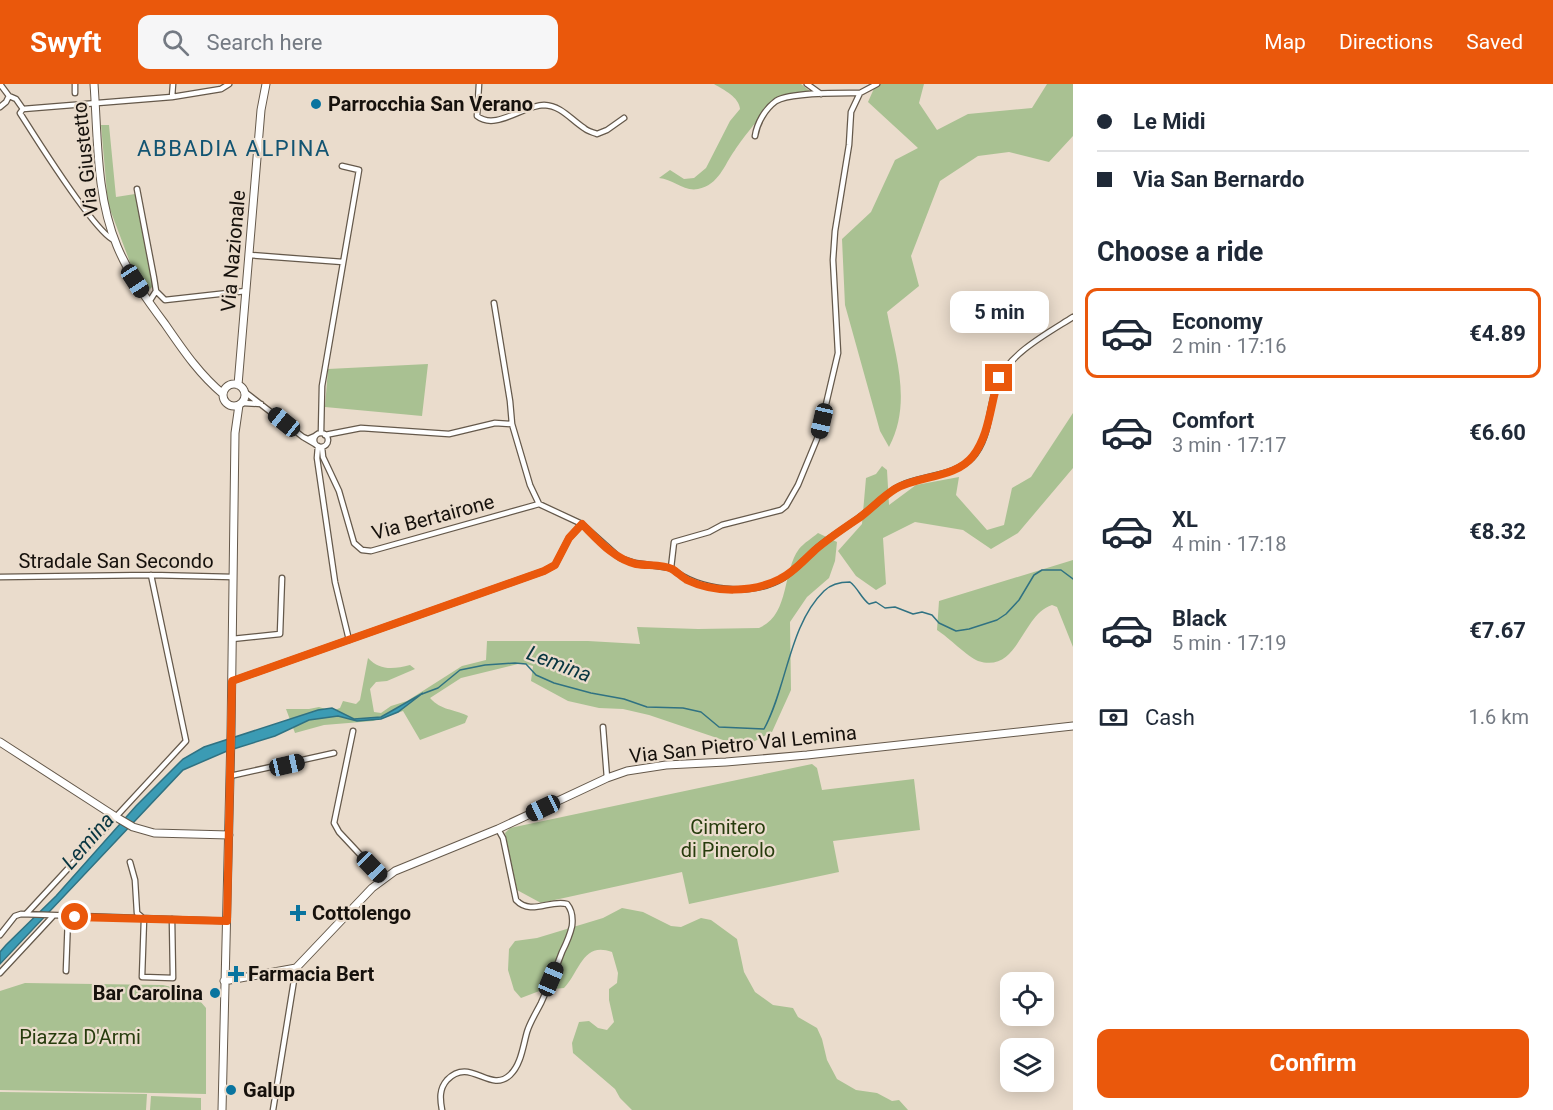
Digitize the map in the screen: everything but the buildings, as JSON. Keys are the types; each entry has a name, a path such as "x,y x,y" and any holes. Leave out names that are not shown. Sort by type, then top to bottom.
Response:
{"street":[{"path":"0,84 23,109"},
{"path":"75,84 75,93"},
{"name":"Via Giustetto","path":"94,84 104,206 114,240 133,277 194,366 208,381 225,391"},
{"path":"172,97 173,84"},
{"path":"23,109 172,97 221,89 229,84"},
{"name":"Via Nazionale","path":"238,385 261,110 266,84"},
{"path":"479,84 477,116 482,120 492,121 542,105 564,111 583,128 597,134 624,118"},
{"path":"807,84 821,94"},
{"path":"755,136 757,126 766,111 777,101 788,97 860,93 877,84"},
{"path":"671,568 674,542 709,532 722,525 774,512 786,506 809,461 819,434 838,353 833,250 849,145 851,112 860,93"},
{"path":"0,107 9,96"},
{"path":"23,109 20,114 60,174 97,225 114,240"},
{"path":"319,446 328,441 323,434 322,386 359,170 342,166"},
{"path":"137,189 156,291 149,302"},
{"path":"249,255 343,262"},
{"path":"156,291 165,300 246,291"},
{"path":"494,303 512,424 530,485 539,504 582,524 620,558 635,564 671,568 687,579 711,588 753,588 783,578 827,540 894,489 919,479 948,472 972,458 985,435 992,397 999,378 1028,347 1073,317"},
{"path":"236,422 230,405 225,400 225,391 233,384 238,385 303,437 319,446"},
{"path":"222,1110 231,757 236,422 245,392"},
{"path":"230,405 261,404"},
{"path":"303,437 308,439 323,434 361,428 449,434 495,423 512,424"},
{"path":"315,436 314,441 319,446"},
{"path":"319,446 317,458 335,582 349,640"},
{"name":"Via Bertairone","path":"319,446 339,491 354,543 362,550 371,551 539,504"},
{"path":"232,681 544,571 555,565 569,538 582,524"},
{"path":"26,914 119,818 186,741 152,575"},
{"name":"Stradale San Secondo","path":"0,577 152,575 233,577"},
{"path":"232,639 280,634 282,578"},
{"name":"Via San Pietro Val Lemina","path":"296,968 343,917 383,879 408,865 498,829 607,778 635,769 770,759 1073,726"},
{"path":"603,727 607,778"},
{"path":"353,730 334,823 339,832 383,879"},
{"path":"0,742 133,827 154,833 229,835"},
{"path":"230,776 334,753"},
{"path":"442,1110 440,1095 444,1084 456,1072 476,1073 487,1080 500,1080 509,1077 514,1070 529,1026 572,927 572,912 567,904 560,903 535,908 520,904 516,900 503,838 498,829"},
{"path":"130,862 135,880 137,913 144,919"},
{"path":"0,935 15,916 26,914 227,921"},
{"path":"0,973 53,916"},
{"path":"66,971 68,916"},
{"path":"144,919 142,977 173,978 172,919"},
{"path":"224,981 296,968 273,1110"}],"green space":[{"path":"714,84 801,84 811,92 787,95 776,101 743,138 716,179 705,187 688,189 659,178 670,170 684,179 694,178 706,168 730,121 740,109 734,97"},
{"path":"876,84 924,84 919,103 937,130 968,114 1032,108 1047,84 1073,84 1073,136 1049,162 1009,152 978,156 940,181 911,256 919,286 887,312 898,363 901,397 900,414 889,447 880,431 845,305 842,239 871,212 895,160 918,148 868,102"},
{"path":"101,125 109,125 116,197 135,194 153,286 149,290 131,265 108,204"},
{"path":"428,364 422,416 325,407 328,369"},
{"path":"1073,413 1073,468 1018,533 991,549 963,530 915,522 883,538 886,584 876,590 856,576 838,551 862,524 866,478 876,474 882,466 887,470 889,505 916,485 959,477 956,495 987,530 1004,525 1012,488 1031,477"},
{"path":"818,533 837,542 835,561 829,578 807,597 790,622 791,690 772,732 753,742 729,742 649,715 568,701 531,681 533,666 522,663 461,678 430,698 443,707 468,716 465,723 420,740 403,711 373,721 324,725 295,733 286,709 319,707 332,711 340,708 343,701 356,704 360,700 368,658 382,667 410,665 415,669 387,681 376,682 370,689 374,712 381,713 391,706 407,701 462,666 486,660 487,641 588,641 640,644 637,627 759,628 769,622 776,613 799,549"},
{"path":"1073,560 1073,647 1057,607 1052,605 1033,620 1011,652 992,663 974,659 937,630 939,601"},
{"name":"Cimitero di Pinerolo","path":"812,764 817,768 822,790 914,779 920,830 833,841 839,872 689,904 682,872 541,903 517,890 505,833 510,828"},
{"path":"622,908 643,912 671,926 681,927 701,918 711,920 737,939 744,972 755,992 773,1005 793,1008 798,1017 817,1028 827,1060 837,1079 856,1090 877,1093 892,1101 899,1100 908,1110 632,1110 615,1089 573,1053 572,1043 579,1022 589,1021 598,1028 607,1030 614,1022 609,989 617,983 618,973 612,952 602,950 588,954 564,988 542,990 521,998 514,990 508,970 509,949 515,941 537,938 603,918"},
{"name":"Piazza D'Armi","path":"25,983 163,985 188,991 206,1008 206,1094 0,1090 0,991"},
{"path":"0,1092 147,1094 146,1110 0,1110"},
{"path":"151,1096 201,1098 201,1110 150,1110"}],"water":[{"path":"423,693 398,712 381,719 357,721 338,716 309,720 275,736 227,751 183,770 0,964 0,952 6,945 56,896 136,806 183,759 204,747 318,710 332,708 354,719 381,717"}],"waterway":[{"name":"Lemina","path":"422,694 438,688 460,670 485,665 526,664 536,675 554,683 624,699 647,707 683,708 701,712 719,727 764,729 803,621 812,605 824,591 833,585 850,582 869,604 876,602 885,608 895,607 913,614 922,612 932,615 939,623 956,631 997,620 1006,614 1019,600 1034,575 1042,570 1061,570 1073,579"}],"place":[{"name":"Parrocchia San Verano","path":"316,104"},
{"name":"Cottolengo","path":"298,913"},
{"name":"Farmacia Bert","path":"236,974"},
{"name":"Bar Carolina","path":"215,993"},
{"name":"Galup","path":"231,1090"}],"district":[{"name":"ABBADIA ALPINA","path":"234,148"}],"route":[{"path":"75,917 227,921 232,681 544,571 555,565 569,538 582,524 620,558 635,564 671,568 687,579 711,588 753,588 769,584 783,578 827,540 859,518 894,489 909,482 948,472 972,458 985,435 992,397 999,378"}]}
